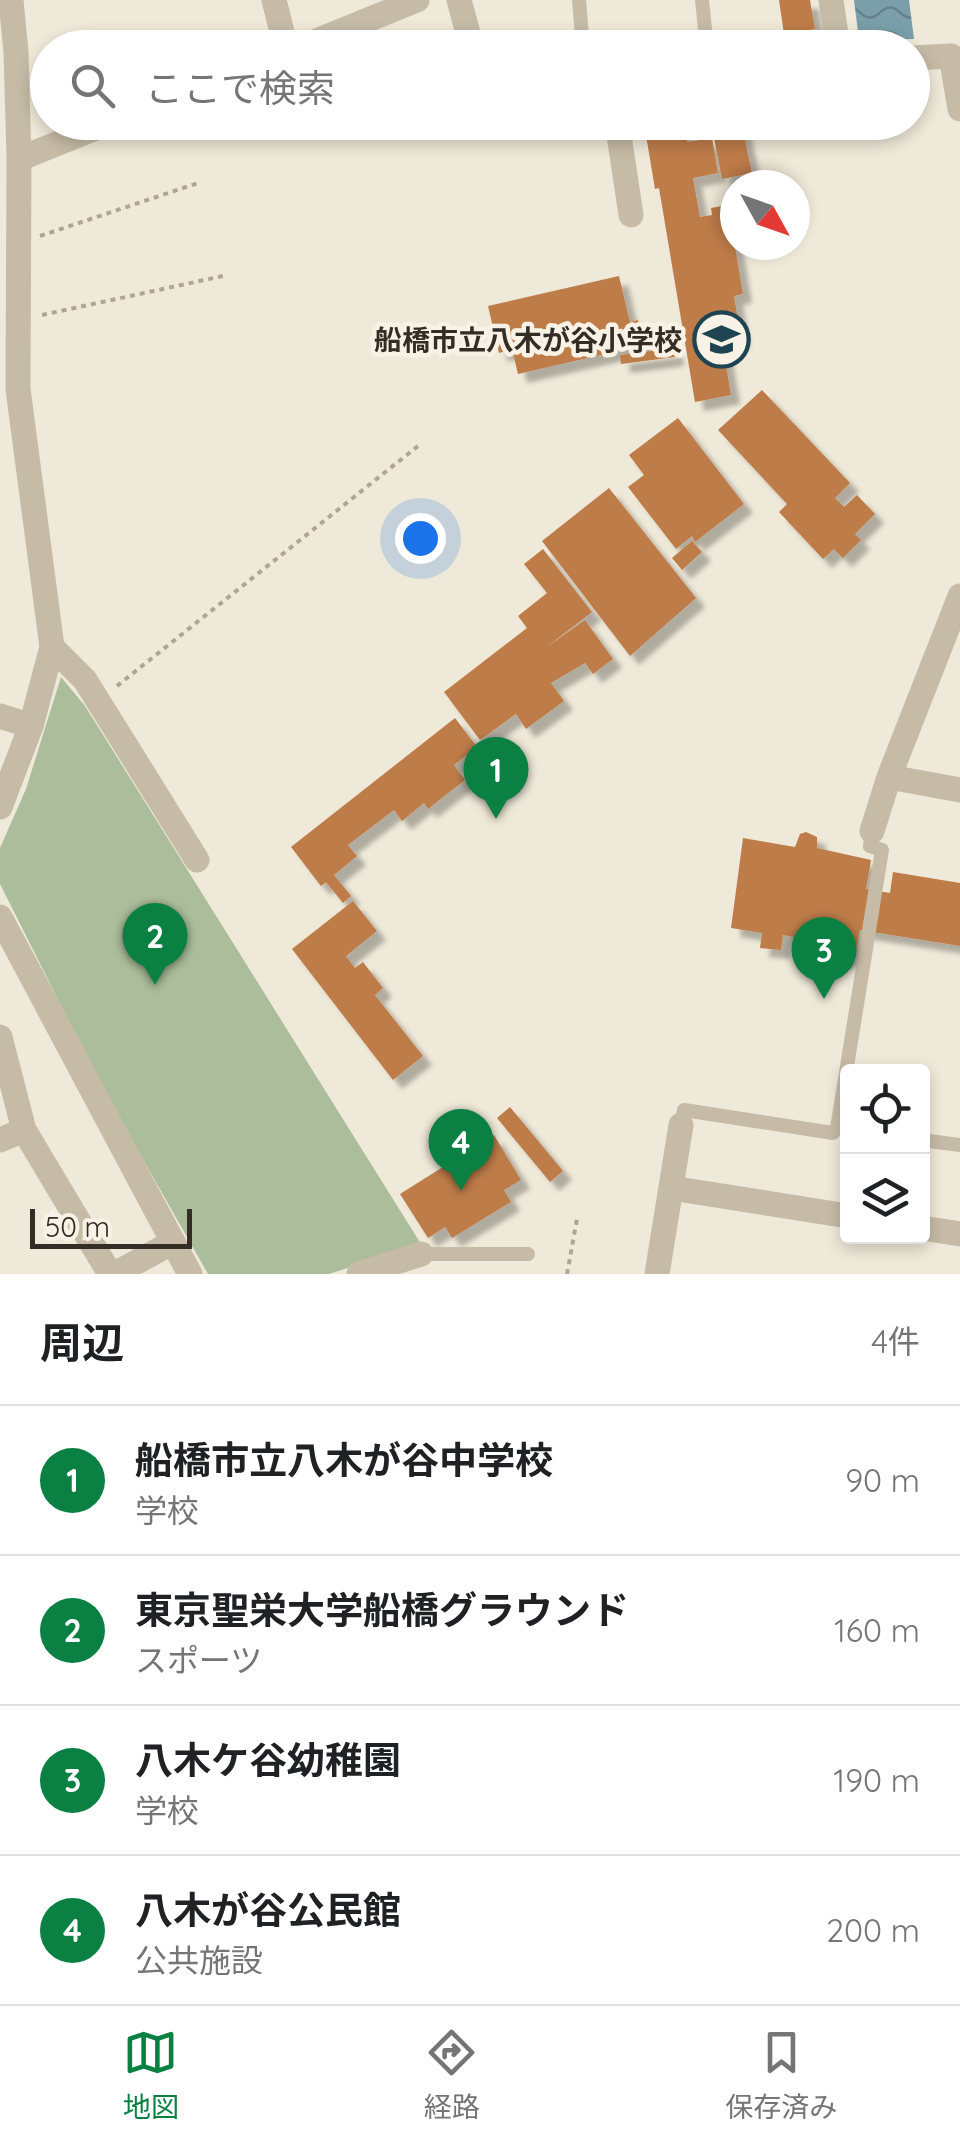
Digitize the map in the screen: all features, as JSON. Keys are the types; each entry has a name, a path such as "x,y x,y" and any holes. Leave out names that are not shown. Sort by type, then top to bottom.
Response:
{"street":[{"path":"0,807 31,726 52,647 18,389 20,159 8,52 11,0"},
{"path":"274,0 282,30"},
{"path":"334,30 376,8 417,0"},
{"path":"459,0 467,30"},
{"path":"831,0 835,30"},
{"path":"930,56 955,54 960,109"},
{"path":"20,159 67,140"},
{"path":"620,140 631,215"},
{"path":"872,831 960,596"},
{"path":"52,647 78,671 197,860"},
{"path":"0,716 31,726"},
{"path":"890,777 960,790"},
{"path":"0,917 190,1274"},
{"path":"0,1036 12,1135 112,1274 173,1242"},
{"path":"657,1274 680,1125"},
{"path":"671,1188 840,1215"},
{"path":"930,1229 960,1234"},
{"path":"358,1274 421,1254"}],"lane":[{"path":"578,0 581,30"},
{"path":"702,0 705,30"},
{"path":"851,1064 882,850 870,846 872,831"},
{"path":"680,1125 684,1110 833,1133 840,1129"},
{"path":"930,1141 960,1145"},
{"path":"421,1254 528,1254"}],"path":[{"path":"18,244 201,182"},
{"path":"18,320 224,276"},
{"path":"98,701 418,446"},
{"path":"567,1274 577,1219"}],"green space":[{"path":"61,677 85,706 421,1244 329,1274 208,1274 102,1087 0,884 0,848 26,789"}],"water":[{"path":"854,0 909,0 913,30 858,30"}],"building":[{"path":"779,0 810,0 815,29 783,30"},
{"path":"647,140 712,140 718,173 693,178 700,217 712,215 711,208 720,206 720,260 737,260 743,294 734,296 741,339 722,342 731,395 695,402 659,188 655,189"},
{"path":"714,140 745,140 751,170 720,170"},
{"path":"619,276 630,322 638,320 644,345 518,374 512,349 499,353 488,306"},
{"path":"674,348 675,357 621,364 620,355"},
{"path":"762,390 850,483 835,498 844,507 857,495 875,514 855,534 861,540 843,558 834,549 823,559 779,512 787,504 718,430"},
{"path":"678,418 744,504 695,542 692,536 676,549 628,487 644,475 629,455"},
{"path":"609,488 696,598 630,656 542,541"},
{"path":"692,541 702,552 682,570 672,558"},
{"path":"543,549 592,612 544,649 585,620 613,659 593,674 585,663 551,683 564,701 526,729 516,714 480,740 444,692 527,628 518,616 547,593 524,564"},
{"path":"455,718 477,747 454,765 465,780 428,809 424,803 402,821 394,810 348,845 357,856 334,875 351,896 343,903 326,882 321,886 291,847"},
{"path":"503,741 510,749 497,760 490,750"},
{"path":"806,832 817,837 817,848 871,860 866,889 890,893 893,872 960,883 960,946 860,930 857,947 851,947 844,960 837,960 830,954 829,942 827,956 807,953 809,940 783,935 781,950 760,948 762,933 731,928 743,838 795,847 800,834"},
{"path":"353,901 377,931 346,956 355,968 363,962 383,988 375,995 423,1056 393,1080 292,949"},
{"path":"510,1107 563,1171 550,1182 497,1118"},
{"path":"494,1135 521,1180 504,1190 511,1202 452,1238 445,1227 428,1238 400,1194"}],"place":[{"name":"船橋市立八木が谷小学校","path":"721,339"},
{"name":"船橋市立八木が谷中学校","path":"496,819"},
{"name":"東京聖栄大学船橋グラウンド","path":"155,985"},
{"name":"八木ケ谷幼稚園","path":"824,999"},
{"name":"八木が谷公民館","path":"461,1191"}]}
